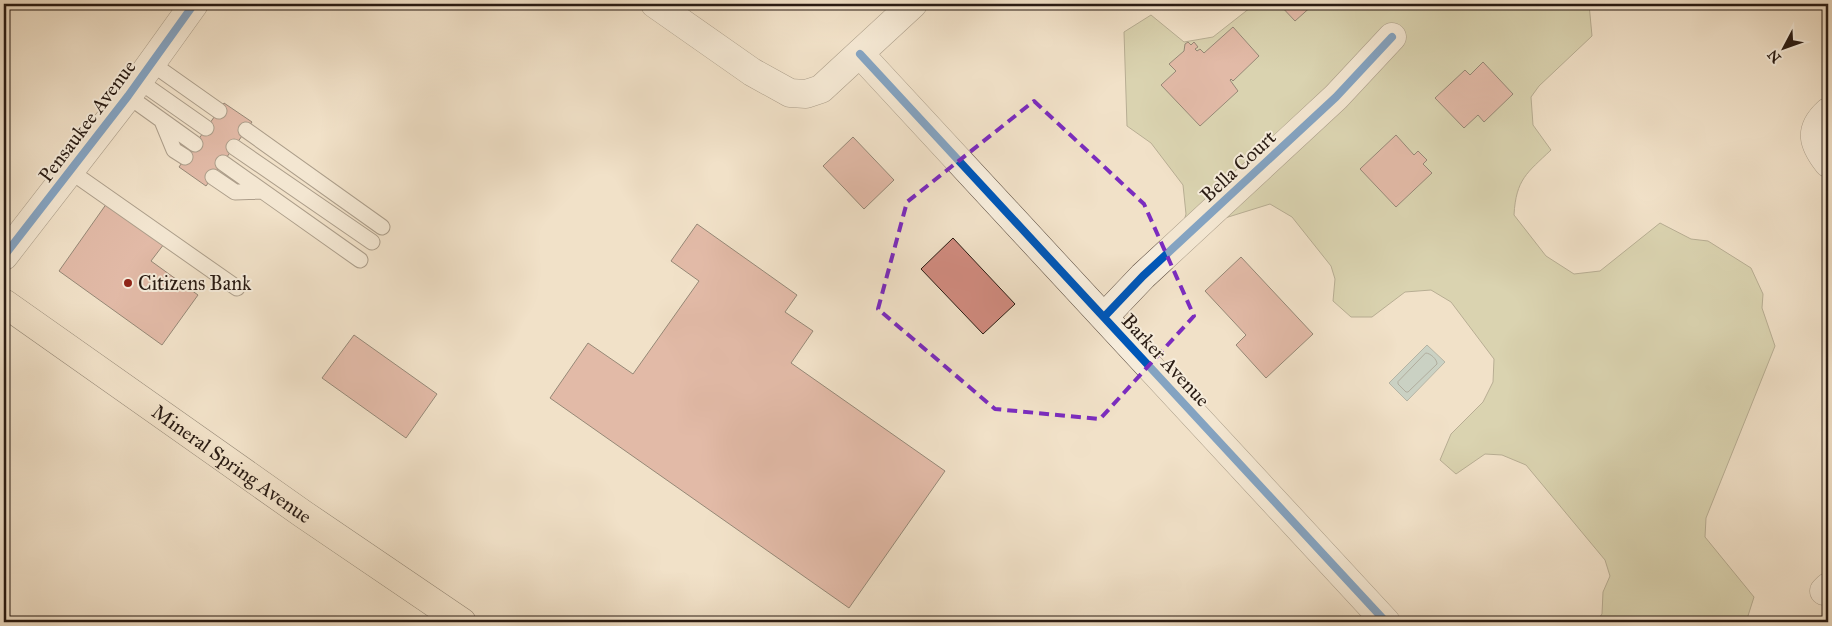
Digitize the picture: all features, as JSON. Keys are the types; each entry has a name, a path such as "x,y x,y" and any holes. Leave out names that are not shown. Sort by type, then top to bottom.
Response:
{"main road":[{"name":"Mineral Spring Avenue","path":"4,303 296,509 462,622"}],"street":[{"name":"Pensaukee Avenue","path":"4,256 139,80 194,4"},
{"path":"654,4 752,72 790,92 806,94 821,89 913,4"},
{"name":"Bella Court","path":"1104,317 1142,276 1336,97 1392,37"},
{"name":"Barker Avenue","path":"860,54 1386,622"},
{"path":"1822,121 1815,145 1828,163"}],"lane":[{"path":"139,80 219,111"},
{"path":"139,80 162,121 174,150 185,158"},
{"path":"139,80 206,128"},
{"path":"162,121 195,144"},
{"path":"246,130 382,226"},
{"path":"234,147 372,242"},
{"path":"223,163 360,260"},
{"path":"70,171 237,288"},
{"path":"213,177 234,192 262,190"}],"highlighted area":[{"path":"1034,101 1144,204 1194,316 1100,419 995,409 878,309 907,202"}],"green space":[{"path":"1255,4 1589,4 1592,36 1539,86 1531,97 1533,125 1551,150 1529,171 1520,185 1514,215 1546,256 1574,274 1600,271 1660,223 1691,239 1708,241 1751,268 1763,294 1762,308 1775,346 1706,518 1705,537 1754,597 1746,622 1596,622 1602,614 1603,592 1610,576 1605,560 1526,465 1502,455 1485,454 1456,474 1440,460 1451,434 1483,402 1493,382 1494,359 1451,302 1431,290 1405,292 1372,317 1351,317 1333,301 1335,279 1331,266 1292,217 1270,204 1225,218 1176,249 1186,214 1183,185 1151,143 1127,126 1124,32 1151,15 1184,42 1213,37"}],"water":[{"path":"1427,345 1445,362 1407,401 1389,383"}],"building":[{"path":"1279,4 1314,4 1295,21"},
{"path":"1233,27 1259,56 1233,81 1230,80 1238,91 1200,126 1161,85 1176,71 1169,64 1184,51 1185,44 1188,42 1191,45 1194,42 1198,47 1195,49 1197,51 1200,49 1204,53"},
{"path":"1483,62 1513,94 1484,122 1478,115 1464,128 1435,98 1465,70 1470,75"},
{"path":"224,103 252,122 206,186 179,167"},
{"path":"1396,135 1414,155 1418,151 1427,160 1423,164 1432,173 1396,207 1360,169"},
{"path":"853,137 894,180 864,209 823,166"},
{"name":"Citizens Bank","path":"107,203 164,244 151,261 198,295 162,345 59,271"},
{"path":"697,224 797,295 785,312 813,331 791,363 945,471 849,608 550,398 588,343 633,374 699,281 671,261"},
{"path":"953,238 1015,304 983,334 921,269"},
{"path":"1241,257 1313,334 1266,378 1236,345 1246,335 1205,291"},
{"path":"354,335 437,394 406,438 322,378"}],"cycle path":[{"path":"4,256 128,96 194,4"},
{"path":"1104,317 1143,276 1336,97 1392,37"},
{"path":"860,54 1386,622"}],"place":[{"name":"Citizens Bank","path":"128,283"}]}
